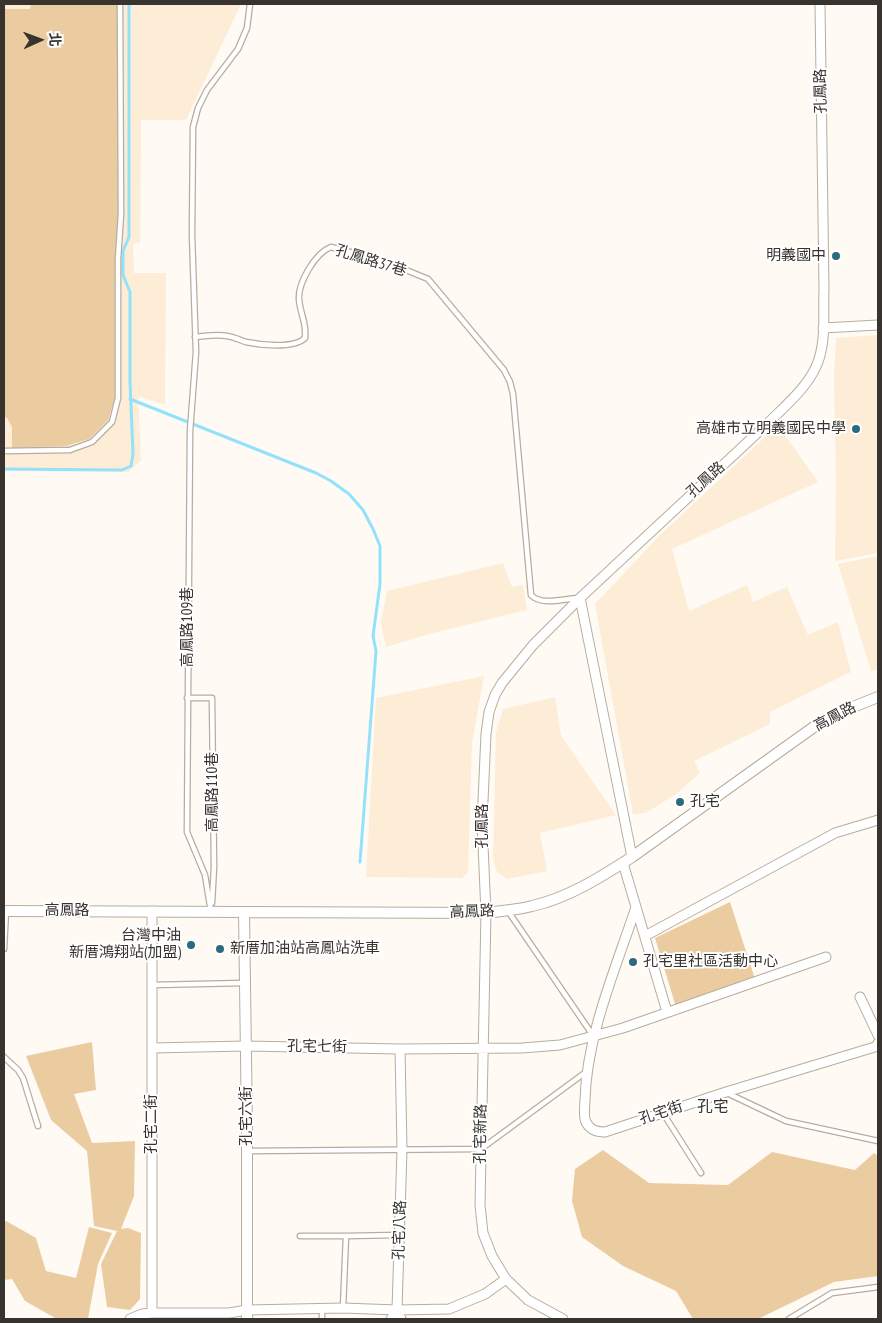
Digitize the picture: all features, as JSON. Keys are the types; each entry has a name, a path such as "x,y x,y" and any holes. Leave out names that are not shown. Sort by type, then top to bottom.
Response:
{"street":[{"name":"孔鳳路","path":"486,913 482,823 486,734 489,712 495,695 533,645 580,598 793,398 813,372 819,360 822,349 823,328 820,4"},
{"path":"823,328 878,325"},
{"path":"580,598 636,907 667,1012"},
{"name":"高鳳路","path":"5,911 486,913 531,907 579,889 628,860 818,724 843,711 878,697"},
{"path":"645,936 835,833 878,820"},
{"name":"孔宅街","path":"636,907 594,1036 586,1072 585,1120 589,1127 597,1132 605,1132 726,1092 878,1046 878,1043"},
{"name":"孔宅二街","path":"152,912 152,1313"},
{"name":"孔宅六街","path":"244,912 247,1315"},
{"name":"孔宅新路","path":"486,913 480,1205 483,1233 492,1256 506,1279 528,1300 563,1319"},
{"path":"482,1048 522,1048 560,1045 594,1036 826,956"},
{"path":"860,998 878,1035"},
{"name":"孔宅七街","path":"152,1048 246,1046 400,1049 482,1048"},
{"name":"孔宅八路","path":"400,1049 402,1149 401,1236 397,1310 401,1319"},
{"path":"130,1319 142,1314 152,1313 190,1316 229,1313 247,1315 322,1308 449,1309 485,1294 506,1279"},
{"path":"390,1319 397,1310"}],"lane":[{"path":"4,451 70,450 92,442 112,422 118,398 118,259 121,214 120,4"},
{"path":"195,338 192,235 193,127 198,108 207,90 238,49 247,28 250,4"},
{"name":"孔鳳路37巷","path":"195,338 211,335 227,336 245,342 268,345 302,342 306,332 299,303 301,285 307,271 327,248 331,247 384,262 428,279 504,370 510,382 513,394 531,595 534,599 541,601 580,598"},
{"name":"高鳳路109巷","path":"195,338 196,352 190,431 187,832 205,875 212,912"},
{"name":"高鳳路110巷","path":"187,698 212,698 214,867 212,912"},
{"path":"507,910 594,1036"},
{"path":"4,949 5,911"},
{"path":"152,986 246,983"},
{"path":"4,1057 18,1070 23,1078 38,1126"},
{"path":"247,1151 481,1149 586,1072"},
{"path":"726,1092 786,1121 878,1141"},
{"path":"663,1113 701,1173"},
{"path":"300,1236 401,1236"},
{"path":"343,1308 346,1236"},
{"path":"788,1319 832,1293 878,1287"},
{"path":"322,1308 322,1319"}],"shaded area":[{"path":"4,4 241,4 186,120 141,120 140,243 133,244 134,273 166,273 165,405 138,396 141,460 129,472 4,471"},
{"path":"31,4 118,4 118,214 115,259 115,398 108,420 89,439 66,446 12,448 12,427 7,418 4,417 4,9 30,9"},
{"name":"高雄市立明義國民中學","path":"878,335 878,553 835,561 834,376 836,338"},
{"path":"778,425 818,482 672,549 689,611 747,585 753,602 787,587 808,635 838,622 851,672 770,712 770,724 694,761 700,773 676,794 646,813 633,814 595,604 660,535"},
{"path":"878,556 878,670 871,671 838,564"},
{"path":"503,563 512,587 523,585 527,610 433,633 386,647 381,623 387,591"},
{"path":"484,676 472,743 468,872 462,878 366,877 376,698"},
{"path":"555,697 561,736 616,815 540,833 547,871 507,879 497,872 493,858 496,732 503,709"},
{"path":"730,902 755,979 676,1007 655,938"},
{"path":"92,1042 96,1090 74,1094 92,1143 135,1141 134,1196 121,1229 128,1228 141,1233 140,1299 130,1310 107,1307 101,1264 117,1231 94,1226 87,1151 51,1120 26,1056"},
{"path":"603,1150 649,1183 728,1185 772,1152 855,1170 874,1153 878,1156 878,1276 834,1282 758,1319 693,1319 676,1291 623,1266 582,1237 572,1201 575,1169"},
{"path":"6,1221 36,1238 46,1271 76,1278 89,1227 112,1233 98,1264 88,1319 57,1319 25,1301 12,1279 4,1280 4,1223"}],"waterway":[{"path":"4,469 122,470 131,466 133,454 130,381 130,292 123,275 123,251 129,237 129,4"},
{"path":"130,399 316,473 331,481 349,494 363,510 373,529 380,546 380,584 373,636 376,651 360,862"}],"place":[{"name":"明義國中","path":"836,256"},
{"name":"高雄市立明義國民中學","path":"856,429"},
{"name":"孔宅","path":"680,802"},
{"name":"台灣中油 新厝鴻翔站(加盟)","path":"191,945"},
{"name":"新厝加油站高鳳站洗車","path":"220,949"},
{"name":"孔宅里社區活動中心","path":"633,962"}],"district":[{"name":"孔宅","path":"713,1107"}]}
